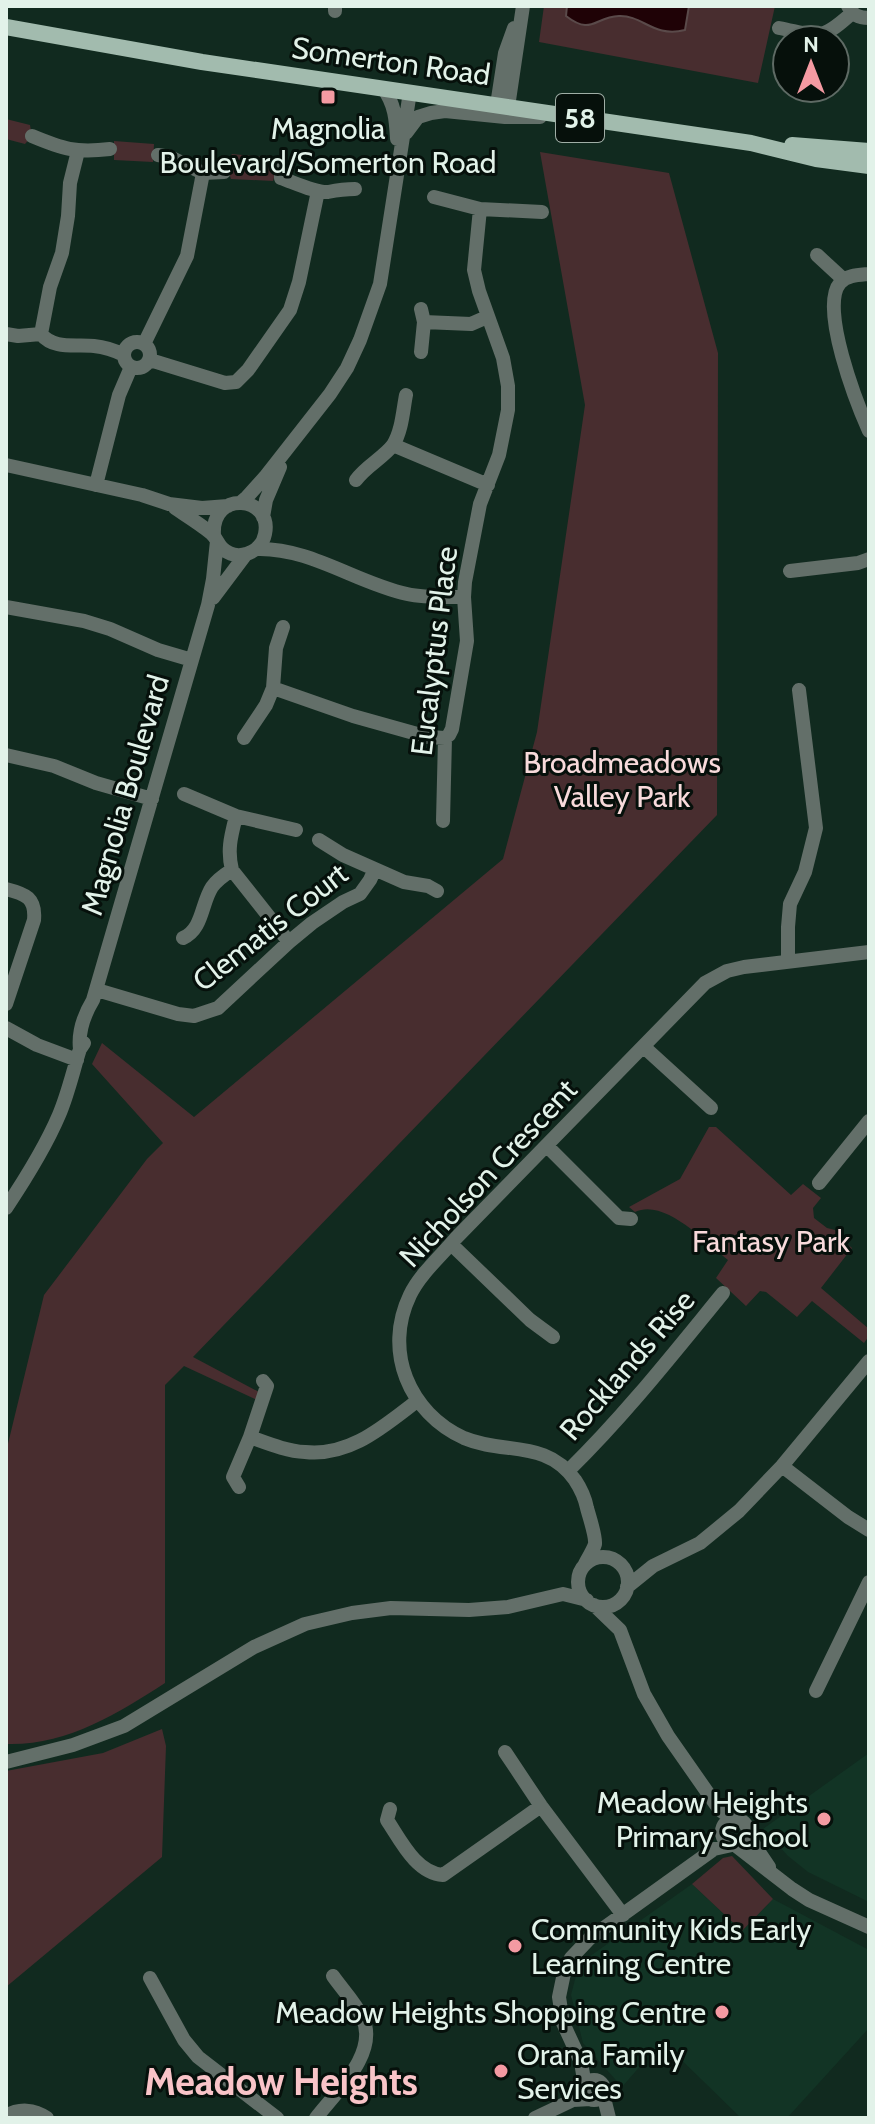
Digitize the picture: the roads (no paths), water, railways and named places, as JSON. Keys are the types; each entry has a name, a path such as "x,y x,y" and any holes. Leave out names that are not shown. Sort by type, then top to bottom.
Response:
{"main road":[{"name":"Somerton Road","path":"12,29 202,62 751,143 869,151"},
{"name":"Somerton Road","path":"751,143 816,159 869,166"}],"street":[{"path":"502,106 523,7"},
{"path":"850,10 859,17 869,18"},
{"path":"383,88 394,109 399,163"},
{"path":"216,538 216,518 221,511 252,493 330,394 360,340 380,284 410,92"},
{"path":"403,138 418,117 445,111 505,117 573,117"},
{"path":"32,136 66,150 110,149"},
{"path":"41,334 50,287 62,253 70,183 78,151"},
{"path":"158,155 170,157 203,173 224,172"},
{"path":"281,166 281,178 318,191 355,189"},
{"path":"144,344 187,256 203,173"},
{"path":"150,360 225,383 236,382 248,370 290,310 318,191"},
{"path":"434,197 480,209 542,212"},
{"name":"Eucalyptus Place","path":"443,821 445,738 452,729 467,641 464,597 480,504 499,455 508,410 503,358 474,270 480,209"},
{"path":"817,255 843,279"},
{"path":"869,274 843,279 837,287 834,302 839,344 854,397 869,431"},
{"path":"421,352 422,316 471,324 487,317"},
{"path":"6,334 41,334"},
{"path":"41,334 47,341 58,345 111,349 128,361 140,368 150,360 150,351 144,344 134,343 127,347 128,361 96,485"},
{"path":"356,480 364,468 393,445 402,420 406,395"},
{"path":"251,552 261,544 266,500 290,444"},
{"path":"393,445 488,485"},
{"path":"6,465 142,495 169,504 202,508 234,504 254,507 265,524 296,554"},
{"path":"169,504 216,538 229,553 268,549 296,554 405,594 464,597"},
{"name":"Magnolia Boulevard","path":"6,1208 12,1186 33,1167 60,1112 78,1054 81,1031 95,995 208,605 216,538"},
{"name":"Magnolia Boulevard","path":"208,605 251,552"},
{"path":"790,571 869,559"},
{"path":"6,607 84,621 192,660"},
{"path":"244,738 266,705 273,688 276,648 283,627"},
{"path":"273,688 353,716 428,737 445,738"},
{"path":"788,961 790,904 805,872 816,828 799,690"},
{"path":"6,755 54,766 96,783 152,799"},
{"path":"184,794 236,816 296,830"},
{"path":"236,816 229,841 228,855 232,870 289,942"},
{"name":"Clematis Court","path":"319,840 343,855 404,882 428,886 437,891"},
{"name":"Clematis Court","path":"95,995 194,1016 218,1008 289,942 343,902 360,894 375,869"},
{"path":"183,938 195,929 212,886 232,870"},
{"path":"6,889 29,897 35,907 34,920 6,1004"},
{"name":"Nicholson Crescent","path":"569,1470 539,1452 467,1439 433,1419 417,1401 400,1357 401,1326 409,1295 451,1244 688,999 715,977 727,971 788,961 869,952"},
{"path":"6,1028 50,1051 78,1054"},
{"path":"644,1047 710,1101"},
{"path":"819,1183 869,1121"},
{"path":"547,1146 621,1220"},
{"path":"451,1244 530,1320 554,1338"},
{"name":"Rocklands Rise","path":"569,1470 641,1394 723,1293"},
{"path":"6,1762 73,1745 124,1726 254,1647 305,1624 391,1608 469,1610 508,1607 563,1594 603,1607 612,1605 653,1566 700,1543 739,1511 782,1466 869,1361"},
{"path":"239,1487 233,1477 267,1386 263,1381"},
{"path":"250,1437 304,1452 333,1451 352,1446 368,1437 417,1401"},
{"path":"782,1466 869,1530"},
{"path":"569,1470 586,1501 595,1543 627,1574 620,1630"},
{"path":"595,1543 582,1569 579,1587 590,1603 620,1630 644,1694 668,1736 719,1809 726,1826 725,1840 809,1900 869,1927"},
{"path":"563,1594 582,1569 599,1557 653,1566"},
{"path":"813,1694 869,1582"},
{"path":"504,1749 541,1806 623,1915"},
{"path":"6,1755 28,1755"},
{"path":"385,1817 424,1869 433,1875 443,1875 541,1806"},
{"path":"714,1849 726,1826 737,1820 745,1825 747,1834 777,1878"},
{"path":"609,2118 592,2091 563,2023 559,1997 571,1958 590,1938 714,1849 743,1842 747,1834"},
{"path":"150,1975 184,2040 198,2057 277,2118"},
{"path":"316,2118 362,2057 366,2043 363,2018 331,1975"},
{"path":"535,2118 592,2091"},
{"path":"6,2116 28,2110 47,2118"}],"place":[{"name":"Magnolia Boulevard/Somerton Road","path":"328,97"},
{"name":"Meadow Heights Primary School","path":"824,1819"},
{"name":"Community Kids Early Learning Centre","path":"515,1946"},
{"name":"Meadow Heights Shopping Centre","path":"722,2012"},
{"name":"Orana Family Services","path":"501,2071"}],"district":[{"name":"Meadow Heights","path":"281,2081"}],"park label":[{"name":"Broadmeadows Valley Park","path":"622,779"},
{"name":"Fantasy Park","path":"771,1241"}]}
